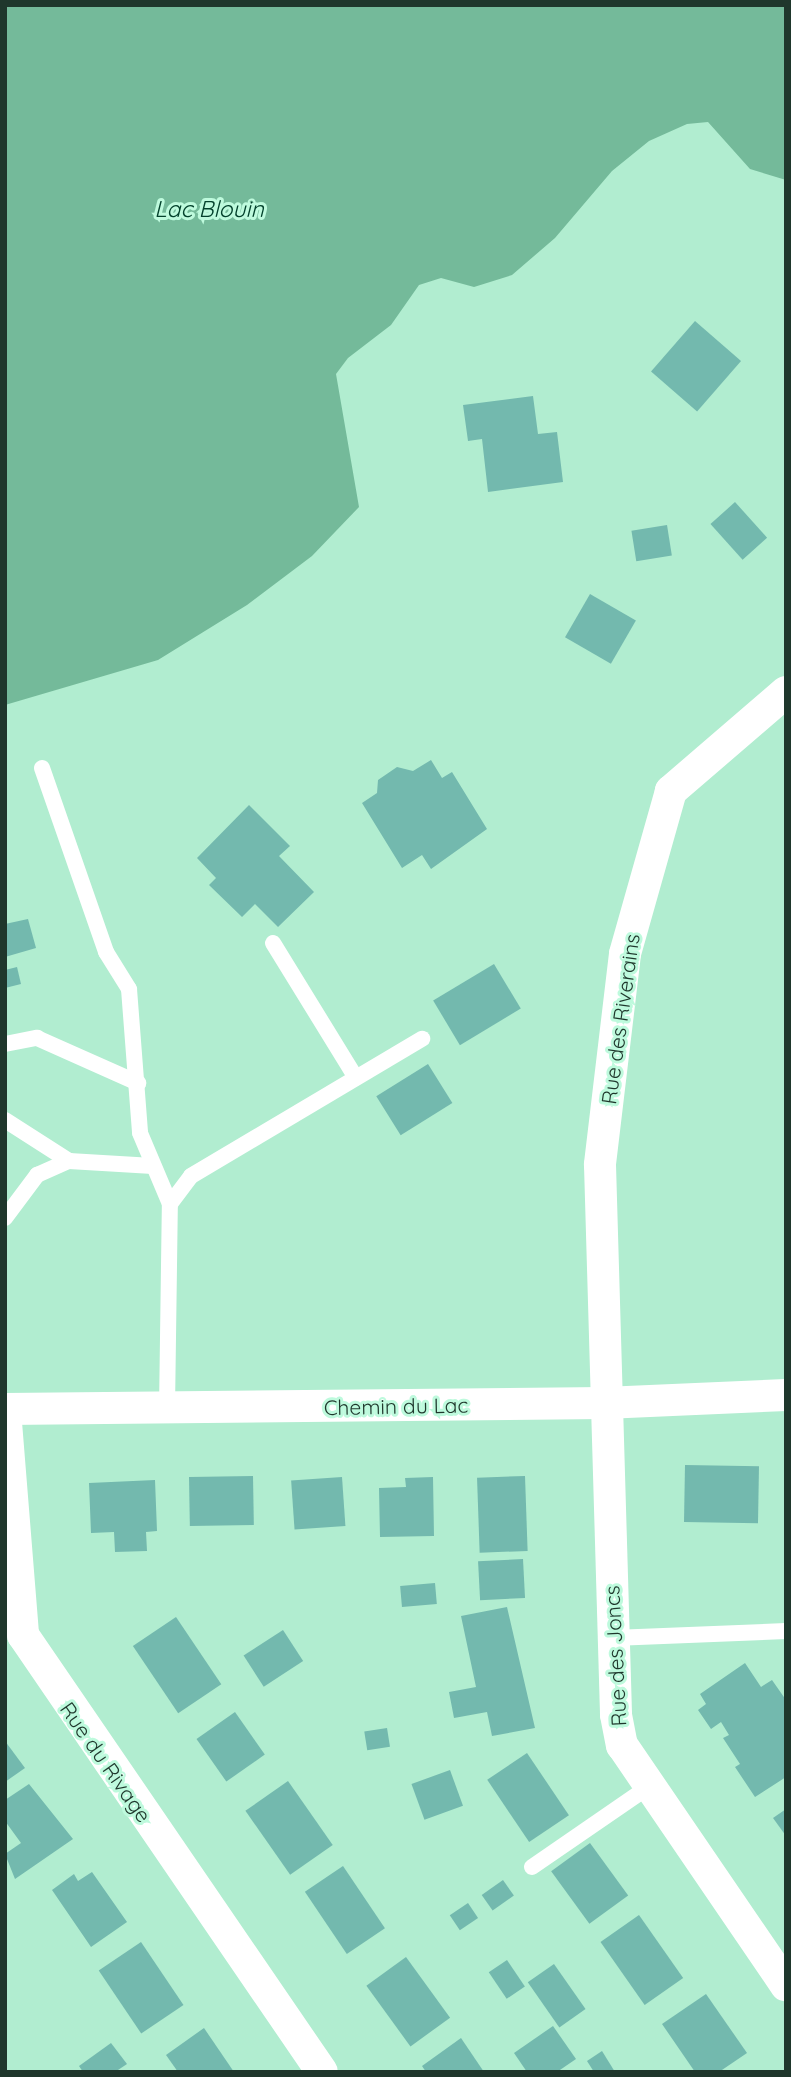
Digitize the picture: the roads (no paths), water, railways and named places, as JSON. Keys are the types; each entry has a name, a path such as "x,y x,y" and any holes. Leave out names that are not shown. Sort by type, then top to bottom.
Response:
{"street":[{"name":"Rue des Riverains","path":"604,1403 600,1165 625,954 671,791 786,692"},
{"name":"Chemin du Lac","path":"5,1410 604,1403 786,1395"},
{"name":"Rue des Joncs","path":"604,1403 613,1638 622,1745 647,1788 786,1985"},
{"name":"Rue du Rivage","path":"5,1410 23,1635 322,2072"}],"lane":[{"path":"42,768 106,952 129,989 140,1133 170,1203 167,1409"},
{"path":"273,943 356,1078"},
{"path":"5,1044 37,1038 138,1083"},
{"path":"170,1203 191,1176 422,1039"},
{"path":"5,1120 69,1161"},
{"path":"5,1218 37,1175 69,1161 153,1166"},
{"path":"613,1638 786,1631"},
{"path":"531,1867 647,1788"}],"water":[{"name":"Lac Blouin","path":"5,5 786,5 786,180 750,169 708,122 687,124 649,141 612,171 555,238 512,275 474,287 441,278 419,285 391,325 348,358 336,374 359,507 312,556 247,605 158,660 5,705"}]}
